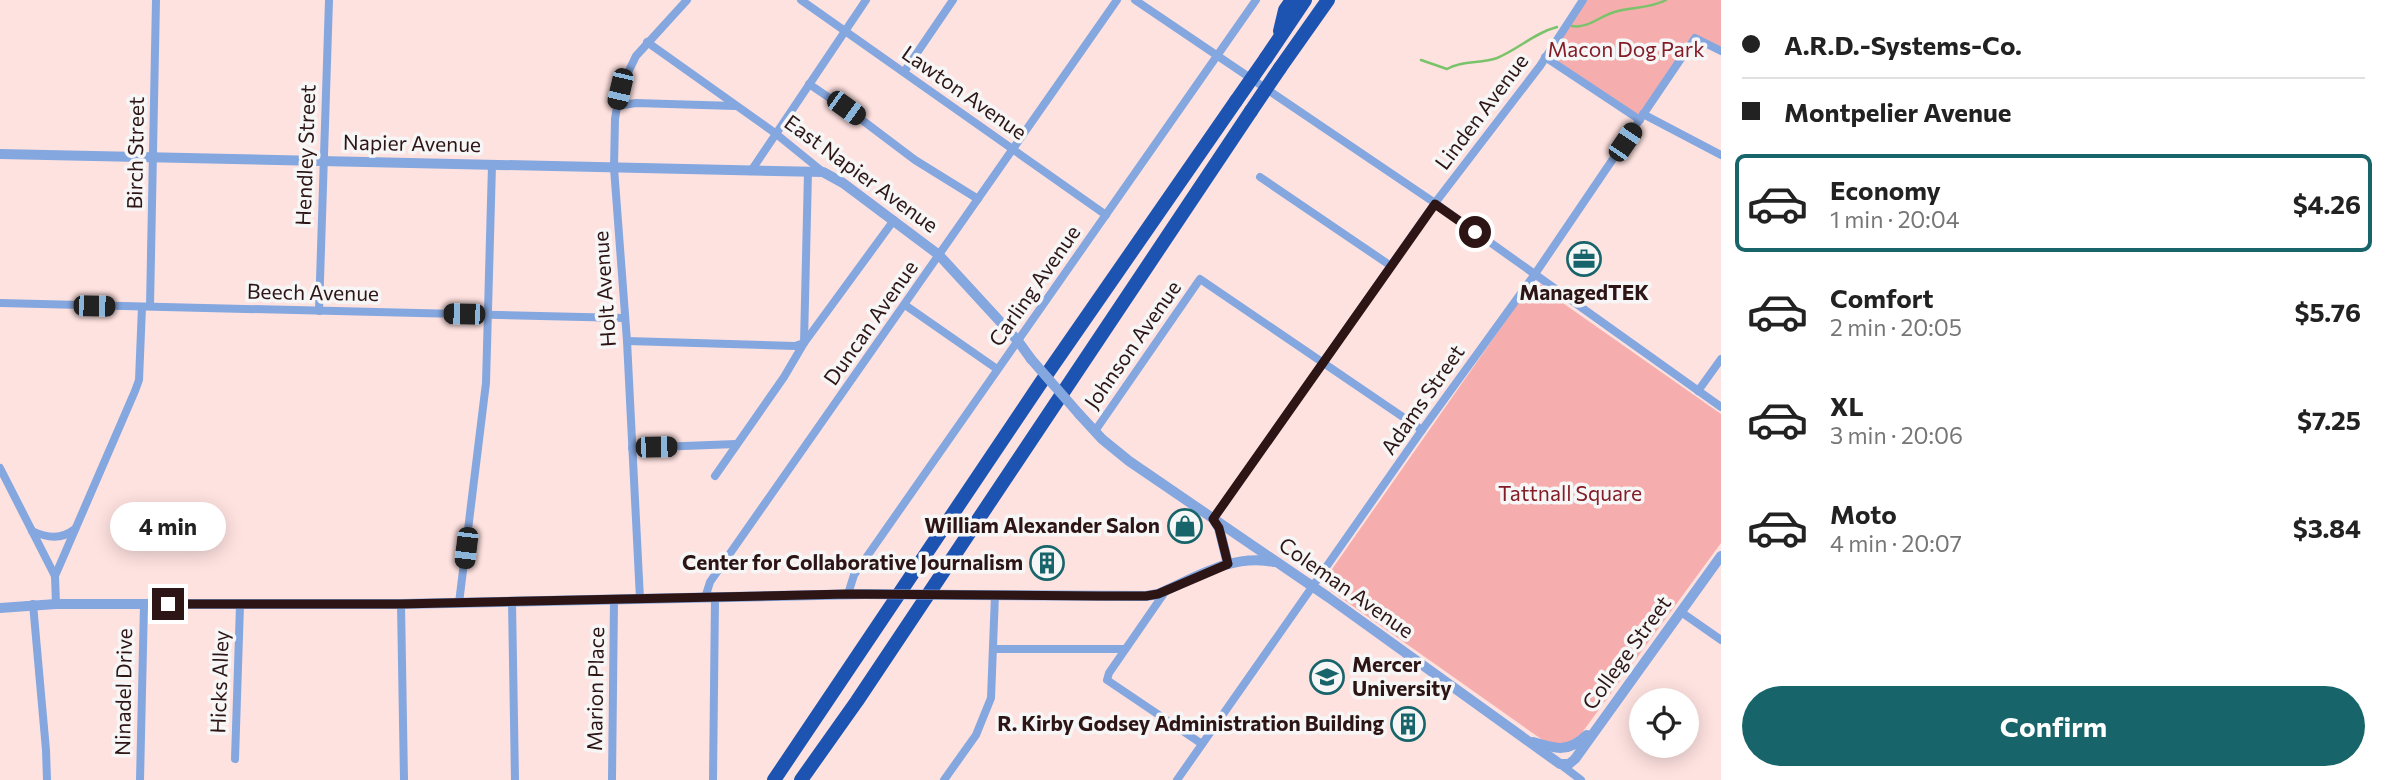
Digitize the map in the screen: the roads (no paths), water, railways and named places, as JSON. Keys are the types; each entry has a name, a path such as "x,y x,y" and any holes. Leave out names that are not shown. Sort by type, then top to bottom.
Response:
{"highway":[{"path":"1278,40 1285,10 1292,0"},
{"path":"775,780 1040,384 1305,0"},
{"path":"802,780 1328,0"}],"street":[{"name":"Birch Street","path":"54,576 139,380 146,307 153,157 156,0"},
{"name":"Hendley Street","path":"319,311 329,0"},
{"name":"Holt Avenue","path":"640,599 627,341 614,168 617,106 627,72 636,56 687,0"},
{"name":"Lawton Avenue","path":"802,0 1106,215"},
{"path":"751,171 866,0"},
{"path":"904,72 953,0"},
{"name":"Duncan Avenue","path":"713,780 710,582 1116,0"},
{"path":"1135,0 1435,204 1721,407"},
{"name":"Carling Avenue","path":"848,594 854,575 1256,0"},
{"name":"Linden Avenue","path":"1213,519 1391,265 1545,57 1583,0"},
{"name":"Adams Street","path":"1177,780 1422,430 1535,274 1695,38 1721,51"},
{"name":"East Napier Avenue","path":"648,42 939,255 1018,341 1031,359"},
{"path":"1545,57 1642,117 1721,155"},
{"path":"809,84 915,160 978,200"},
{"path":"617,106 636,103 735,106"},
{"name":"Napier Avenue","path":"0,154 823,172"},
{"path":"459,603 486,383 492,165"},
{"path":"804,343 808,172"},
{"path":"1260,177 1391,265"},
{"path":"715,476 784,377 804,343 894,220"},
{"name":"Johnson Avenue","path":"1095,431 1200,279 1322,363"},
{"name":"Beech Avenue","path":"0,303 625,318"},
{"path":"905,305 997,369"},
{"path":"627,341 795,346 804,343"},
{"name":"Coleman Avenue","path":"1031,359 1095,431 1129,461 1314,587 1560,764"},
{"path":"1698,391 1721,359"},
{"path":"1322,363 1422,430"},
{"path":"632,448 736,444"},
{"path":"0,468 4,488 32,531 54,576 56,604"},
{"path":"1213,519 1219,528 1228,564"},
{"path":"32,531 47,537 62,537 75,529"},
{"name":"College Street","path":"1560,764 1569,764 1575,759 1721,556"},
{"path":"0,608 33,604 401,604 848,594 1146,596 1228,564 1250,560 1278,563"},
{"path":"1167,589 1108,673 1107,680 1202,744"},
{"path":"944,780 976,735 991,698 995,595"},
{"name":"Marion Place","path":"612,779 614,600"},
{"path":"512,602 515,780"},
{"path":"33,604 47,780"},
{"name":"Ninadel Drive","path":"140,780 144,604"},
{"path":"401,604 404,780"},
{"name":"Hicks Alley","path":"235,759 240,605"},
{"path":"1681,612 1721,640"},
{"path":"993,649 1125,649"},
{"path":"1524,739 1550,747 1565,748 1576,745 1602,720"},
{"path":"1560,764 1581,780"}],"waterway":[{"path":"1572,26 1584,25 1612,13 1666,0"},
{"path":"1421,60 1447,69 1459,64 1491,60 1557,27"}],"place":[{"name":"ManagedTEK","path":"1584,259"},
{"name":"William Alexander Salon","path":"1185,526"},
{"name":"Center for Collaborative Journalism","path":"1047,563"},
{"name":"Mercer University","path":"1327,677"},
{"name":"R. Kirby Godsey Administration Building","path":"1408,724"}],"park label":[{"name":"Macon Dog Park","path":"1626,50"},
{"name":"Tattnall Square","path":"1570,494"}]}
